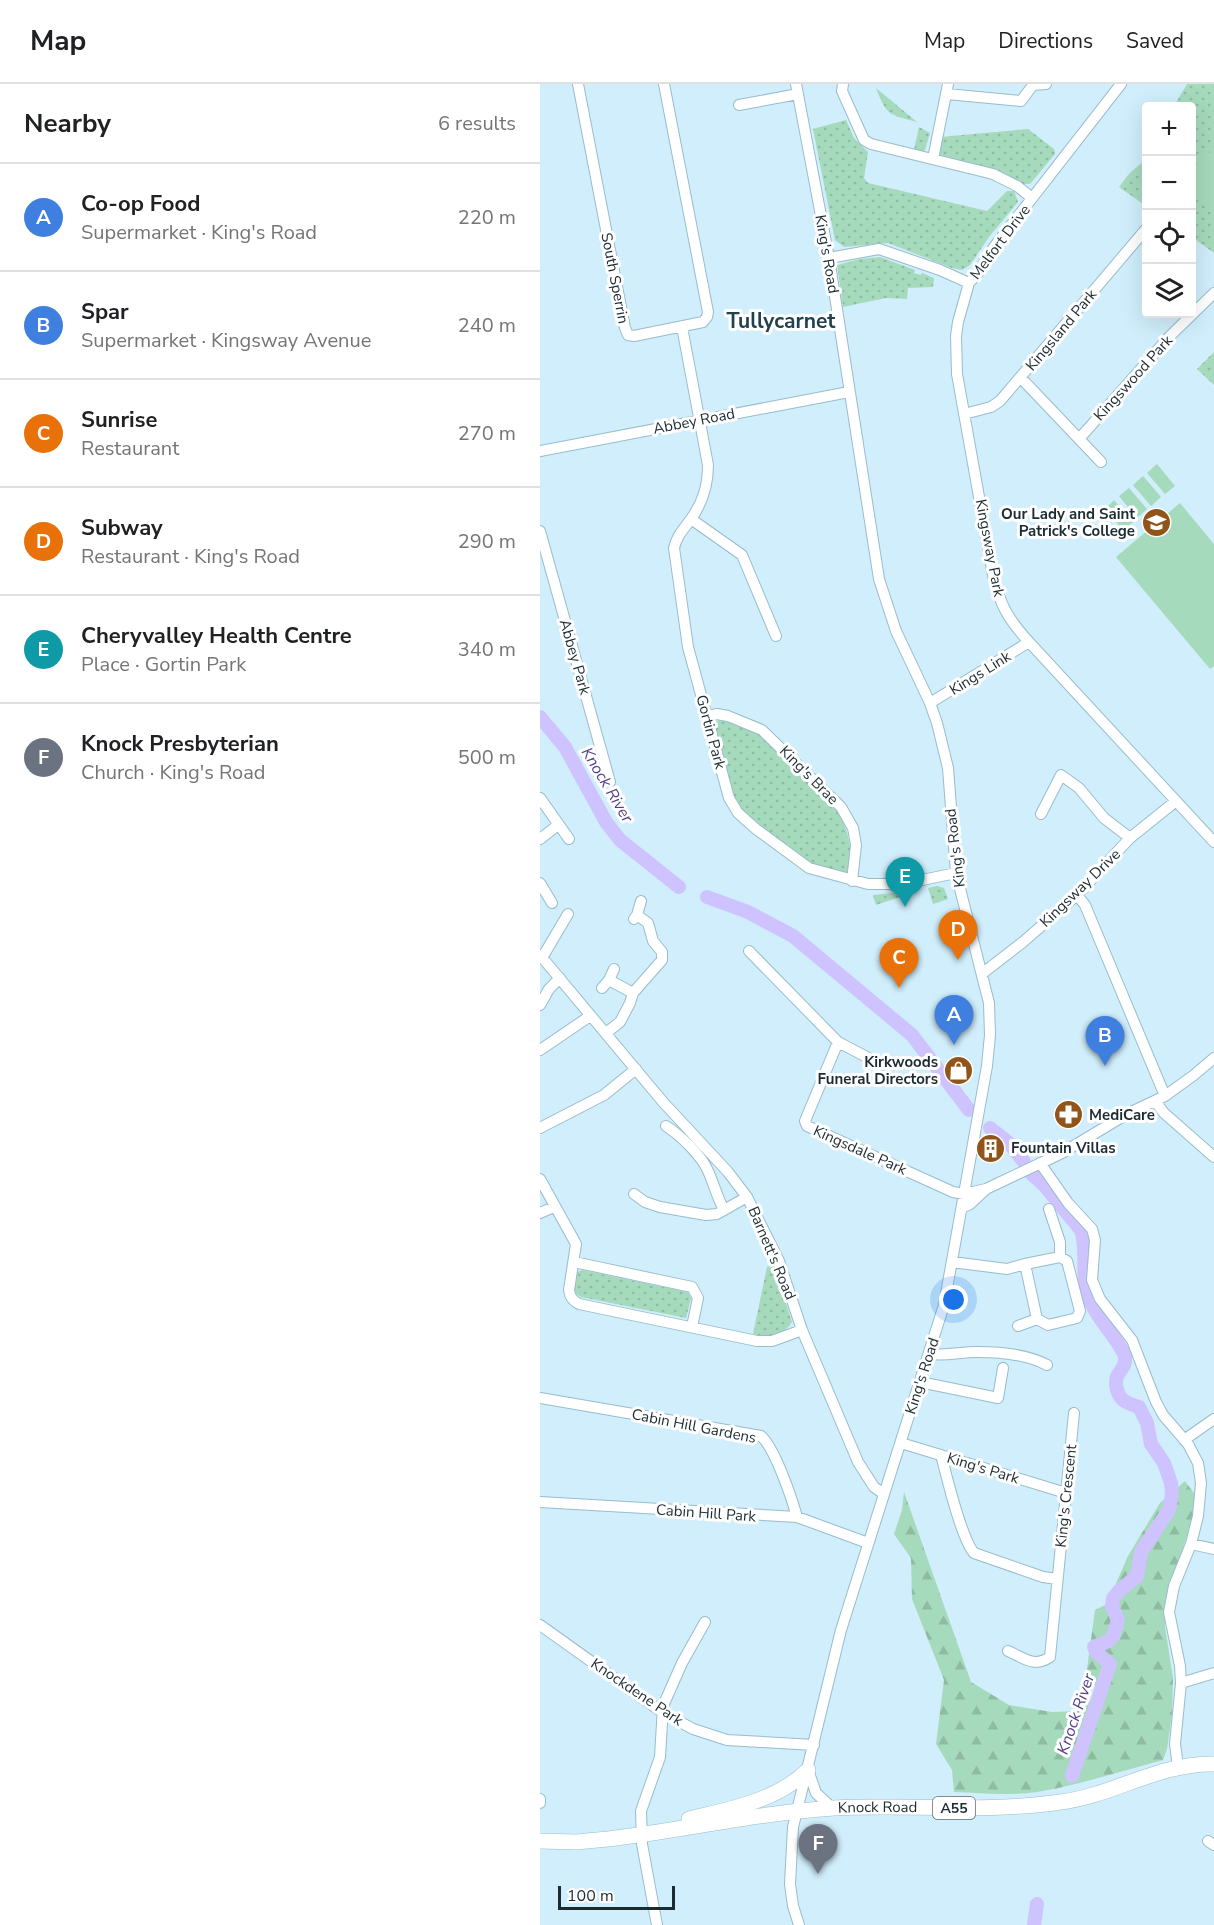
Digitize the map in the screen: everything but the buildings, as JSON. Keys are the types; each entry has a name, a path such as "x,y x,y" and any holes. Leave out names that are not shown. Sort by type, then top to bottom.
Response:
{"highway":[{"name":"Knock Road","path":"540,1841 576,1842 641,1835 797,1811 832,1808 987,1808 1062,1802 1178,1767 1214,1764"},
{"path":"672,1830 685,1820 768,1796 790,1786 808,1770"}],"street":[{"name":"South Sperrin","path":"578,84 624,328 628,335 634,336 703,322 708,312 664,84"},
{"path":"843,84 842,91 864,140 871,144 993,174 1032,198"},
{"path":"933,159 948,89 1022,101 1033,86 1046,84"},
{"name":"Melfort Drive","path":"829,258 879,249 940,270 969,283 1121,84"},
{"path":"739,105 797,89"},
{"name":"King's Road","path":"797,89 829,258 881,589 896,631 930,704 942,739 948,768 956,873 983,973 989,1003 990,1035 944,1305 841,1630 797,1811 792,1837 790,1884 800,1925"},
{"name":"Kingsland Park","path":"964,414 991,407 1000,401 1142,234"},
{"name":"Kingsway Park","path":"969,283 956,336 957,374 998,596 1003,610 1029,642 1214,842"},
{"name":"Kingswood Park","path":"1079,439 1170,336 1214,293"},
{"name":"Gortin Park","path":"682,327 708,465 708,479 703,498 677,537 674,548 688,647 729,798 738,813 809,868 865,884 903,884 956,873"},
{"path":"1021,378 1101,462"},
{"name":"Abbey Road","path":"540,451 849,392"},
{"path":"691,519 742,555 776,636"},
{"name":"Abbey Park","path":"540,531 610,782"},
{"name":"Kings Link","path":"930,704 1029,642"},
{"name":"King's Brae","path":"707,716 717,714 728,716 762,730 841,807 854,828 856,845 852,881"},
{"path":"1041,814 1061,775 1079,788 1104,818 1130,838"},
{"path":"540,798 569,839"},
{"name":"Kingsway Drive","path":"983,973 1077,895 1130,838 1176,801"},
{"path":"540,839 558,825"},
{"path":"540,882 552,895"},
{"path":"1077,895 1085,905 1164,1113 1214,1157"},
{"path":"606,1033 620,1022 633,993 662,960 662,952 653,941 648,922 635,917 641,901"},
{"name":"Barnett's Road","path":"568,914 541,956 747,1197 779,1261 802,1329 858,1462 873,1487 884,1494"},
{"path":"749,951 838,1042 882,1065"},
{"path":"614,969 606,984 633,993"},
{"path":"542,998 560,978"},
{"path":"540,1050 590,1016"},
{"name":"Kingsdale Park","path":"838,1042 805,1121 807,1126 953,1192 964,1194"},
{"path":"964,1194 986,1189 1084,1141 1127,1114 1160,1099 1194,1076 1214,1058"},
{"path":"540,1128 604,1095 636,1069"},
{"path":"666,1126 682,1138 708,1169 717,1198 724,1210"},
{"path":"1040,1163 1060,1194 1092,1229 1095,1240 1092,1280 1100,1299 1132,1340 1156,1402 1198,1463 1202,1483 1198,1516 1191,1544 1174,1586 1168,1612 1182,1683 1175,1744 1178,1767"},
{"path":"540,1179 576,1244 569,1290 573,1301 757,1341 772,1341 802,1329"},
{"path":"962,1208 970,1204 986,1189"},
{"path":"634,1194 645,1202 660,1207 706,1215 717,1214 747,1197"},
{"path":"540,1214 554,1207"},
{"path":"1049,1209 1060,1242 1060,1257"},
{"path":"952,1262 1008,1269 1024,1264 1060,1257 1067,1261 1079,1304 1079,1315 1071,1321 1048,1325 1038,1319 1024,1264"},
{"path":"574,1262 692,1287 698,1298 692,1328"},
{"path":"1018,1326 1038,1319"},
{"path":"930,1353 946,1356 976,1352 1032,1357 1047,1365"},
{"path":"920,1382 998,1398 1003,1368"},
{"name":"Cabin Hill Gardens","path":"540,1398 761,1436 772,1452 794,1504 797,1517"},
{"name":"King's Crescent","path":"1008,1651 1035,1663 1050,1657 1074,1413"},
{"path":"1184,1440 1214,1419"},
{"name":"King's Park","path":"901,1443 1066,1493"},
{"path":"941,1455 969,1547 974,1553 1043,1577 1057,1579"},
{"name":"Cabin Hill Park","path":"540,1502 797,1517 868,1543"},
{"path":"1191,1544 1214,1549"},
{"path":"657,1925 641,1835 641,1810 660,1757 662,1712 682,1663 705,1622"},
{"name":"Knockdene Park","path":"540,1625 662,1712 693,1729 727,1740 814,1745"},
{"path":"1182,1683 1214,1673"},
{"path":"808,1770 816,1793 832,1808"}],"green space":[{"path":"1187,84 1214,84 1214,253 1196,240 1196,102 1176,102"},
{"path":"876,88 917,122 894,115 886,109"},
{"path":"846,120 854,138 868,152 864,178 868,183 987,211 1007,191 1014,191 1018,202 989,237 970,265 962,270 952,268 888,243 844,247 835,240 813,129"},
{"path":"919,127 930,133 924,153 914,150"},
{"path":"1028,129 1054,149 1055,154 1030,184 1022,184 995,169 941,158 938,154 940,137"},
{"path":"1206,150 1214,156 1214,210 1196,198 1196,166"},
{"path":"1142,163 1142,203 1119,187"},
{"path":"880,257 915,270 914,273 921,275 922,273 934,278 933,287 908,288 907,299 886,298 843,307 837,265"},
{"path":"1214,352 1214,385 1197,369"},
{"path":"1157,464 1175,486 1165,494 1147,473"},
{"path":"1143,476 1161,497 1151,506 1133,485"},
{"path":"1129,488 1147,509 1137,518 1119,496"},
{"path":"1114,500 1133,522 1123,530 1105,509"},
{"path":"1180,503 1214,544 1214,666 1210,669 1116,557"},
{"path":"711,720 732,722 758,734 840,814 851,853 849,869 845,874 807,863 745,815 731,792"},
{"path":"937,886 944,888 948,899 933,904 928,888"},
{"path":"902,892 903,896 876,905 873,895"},
{"path":"774,1266 792,1322 781,1332 756,1336 753,1334 767,1267"},
{"path":"582,1270 688,1292 691,1298 686,1318 581,1297 576,1294 574,1288 575,1273"},
{"path":"1185,1481 1196,1496 1190,1526 1165,1606 1165,1627 1173,1678 1172,1714 1167,1749 1163,1760 1085,1782 1037,1792 1006,1794 954,1792 952,1770 936,1744 944,1680 912,1599 911,1558 894,1534 902,1510 904,1492 971,1682 1009,1705 1052,1712 1079,1711 1098,1693 1087,1669 1095,1610 1107,1604 1128,1556 1160,1503"}],"waterway":[{"name":"Knock River","path":"540,717 565,747 606,822 620,840 679,887"},
{"name":"Knock River","path":"707,897 748,912 793,936 912,1035 969,1110"},
{"name":"Knock River","path":"990,1128 1010,1144 1024,1162"},
{"name":"Knock River","path":"1032,1174 1081,1230 1084,1245 1085,1283 1090,1300 1125,1356 1124,1364 1116,1378 1117,1390 1123,1400 1139,1407 1147,1423 1151,1444 1164,1463 1172,1494 1169,1510 1141,1552 1137,1576 1113,1598 1112,1606 1118,1620 1113,1636 1109,1641 1094,1647 1096,1652 1110,1664 1072,1776"},
{"name":"Knock River","path":"1034,1925 1037,1904"}],"place":[{"name":"Our Lady and Saint Patrick's College","path":"1156,523"},
{"name":"Cheryvalley Health Centre","path":"905,907"},
{"name":"Subway","path":"958,960"},
{"name":"Sunrise","path":"899,988"},
{"name":"Co-op Food","path":"954,1045"},
{"name":"Spar","path":"1105,1066"},
{"name":"Kirkwoods Funeral Directors","path":"959,1071"},
{"name":"MediCare","path":"1068,1115"},
{"name":"Fountain Villas","path":"990,1148"},
{"name":"Knock Presbyterian","path":"818,1874"}],"district":[{"name":"Tullycarnet","path":"781,321"}]}
